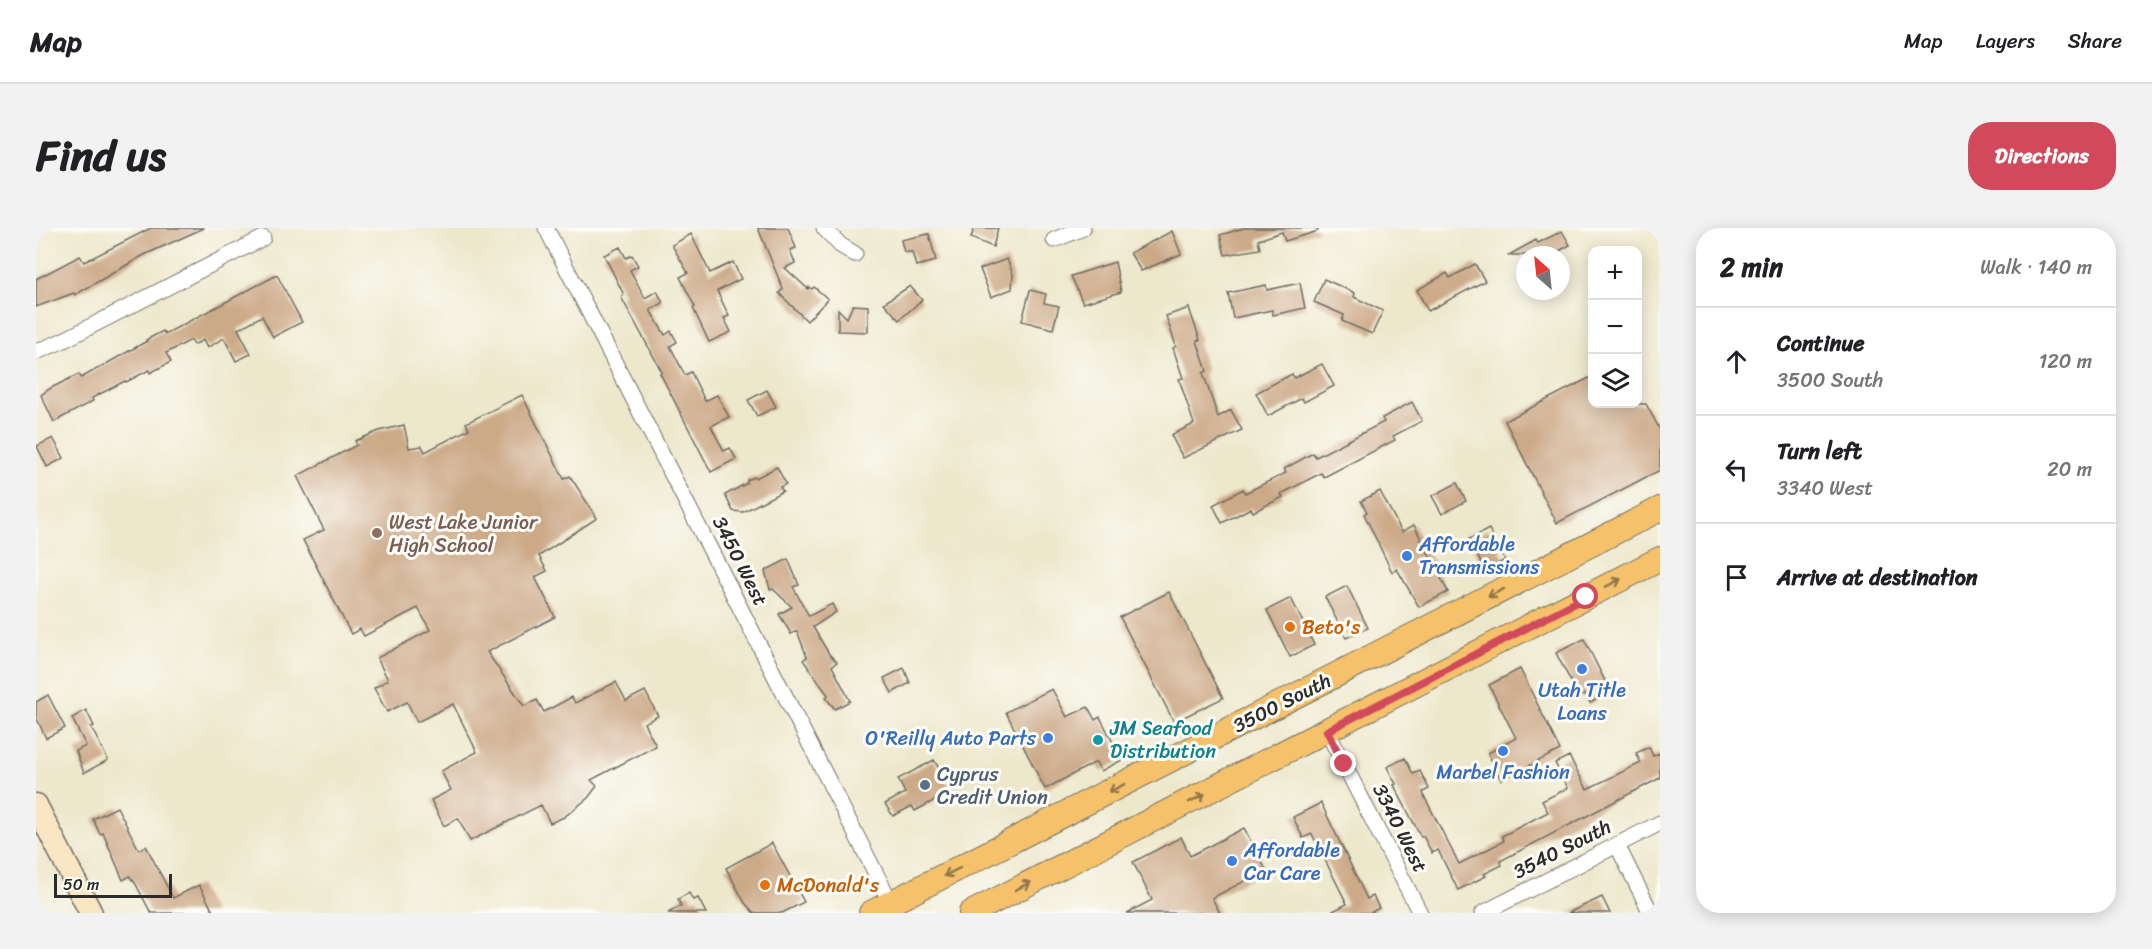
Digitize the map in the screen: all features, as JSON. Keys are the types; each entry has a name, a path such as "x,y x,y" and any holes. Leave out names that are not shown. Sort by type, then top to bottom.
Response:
{"main road":[{"name":"3500 South","path":"886,910 1660,509"},
{"path":"971,913 1660,559"}],"street":[{"name":"3450 West","path":"546,228 886,910"},
{"path":"824,228 840,245 855,254"},
{"path":"1054,240 1083,228"},
{"path":"36,352 62,341 263,238"},
{"name":"3340 West","path":"1327,731 1420,913"},
{"path":"36,806 91,913"},
{"name":"3540 South","path":"1483,913 1660,823"},
{"path":"1617,845 1652,913"}],"building":[{"path":"151,228 204,228 144,255 75,295 74,293 36,307 36,279 80,256 84,262"},
{"path":"758,228 788,228 796,248 790,250 795,263 785,268 808,289 814,287 828,299 807,321 779,293 783,289"},
{"path":"974,228 998,228 993,247 971,238"},
{"path":"1244,228 1318,228 1318,231 1285,241 1282,232 1258,240 1260,249 1225,255 1220,235"},
{"path":"1172,231 1181,254 1141,271 1130,253"},
{"path":"1562,231 1570,245 1525,246 1536,240 1538,243"},
{"path":"691,234 710,273 733,262 741,279 717,291 729,316 724,318 731,332 709,342 680,277 688,273 672,245"},
{"path":"929,234 936,261 916,266 912,252 904,252 901,240"},
{"path":"620,247 626,258 632,255 638,266 630,270 645,298 657,291 663,303 650,310 665,335 671,331 677,342 670,346 685,375 691,372 705,401 717,395 729,417 711,426 724,451 730,448 736,459 711,472 660,373 662,372 621,297 624,295 604,255"},
{"path":"1007,259 1013,274 1012,289 991,297 980,269"},
{"path":"1115,262 1121,292 1083,303 1071,276"},
{"path":"1475,264 1485,281 1428,311 1417,290 1447,273 1450,278"},
{"path":"277,275 302,322 273,337 262,316 238,329 251,354 236,361 224,338 207,348 203,340 194,345 191,340 166,353 171,362 150,373 149,370 125,381 54,422 41,395 51,388 79,374 81,378 163,331 165,334"},
{"path":"1324,279 1355,293 1354,297 1383,311 1372,334 1342,321 1344,315 1314,302"},
{"path":"1300,283 1305,308 1273,315 1272,310 1233,318 1228,293 1266,285 1267,290"},
{"path":"910,286 922,300 899,320 884,303"},
{"path":"1030,290 1046,294 1044,303 1059,306 1053,329 1022,321"},
{"path":"853,305 868,306 868,332 838,331 838,309 847,318"},
{"path":"1189,308 1207,371 1203,373 1218,417 1231,410 1242,430 1183,458 1171,435 1194,424 1179,379 1183,378 1166,316"},
{"path":"1322,364 1334,386 1304,402 1302,398 1268,416 1256,393 1292,374 1294,378"},
{"path":"1588,379 1588,408 1642,408 1642,404 1646,404 1660,430 1660,470 1557,523 1505,421"},
{"path":"767,390 776,407 757,416 748,400"},
{"path":"522,395 564,479 570,476 597,518 539,556 547,571 535,577 555,617 487,652 524,706 537,700 544,712 572,697 575,703 616,682 626,701 645,691 658,716 644,723 656,746 591,780 597,786 588,798 564,817 550,823 541,805 470,841 458,818 444,826 431,800 451,790 441,771 477,752 453,704 417,722 407,702 387,712 374,688 388,680 377,658 430,630 418,608 364,636 360,629 351,634 303,540 324,530 297,476 357,445 355,441 379,431 404,425 409,448 422,446 425,452 469,429 466,423"},
{"path":"1412,402 1422,421 1393,436 1395,440 1324,477 1321,473 1281,494 1283,497 1253,512 1251,508 1222,523 1213,505 1243,489 1245,493 1286,473 1284,469 1313,453 1316,457 1384,422 1382,418"},
{"path":"53,438 64,458 47,467 37,446"},
{"path":"777,467 786,484 780,487 783,491 743,512 733,511 725,495 747,483 747,480"},
{"path":"1457,483 1466,501 1442,514 1432,496"},
{"name":"Affordable Transmissions","path":"1380,491 1402,532 1414,525 1448,592 1419,607 1397,569 1392,572 1364,514 1367,512 1361,501"},
{"path":"1489,529 1505,560 1485,571 1469,539"},
{"path":"788,559 799,585 793,587 809,616 832,604 836,612 813,627 829,654 837,662 832,666 850,701 835,709 803,660 807,657 797,631 791,634 779,614 792,607 773,589 770,589 765,571"},
{"path":"1347,586 1368,628 1346,638 1325,597"},
{"path":"1169,592 1223,698 1174,722 1120,617"},
{"name":"Beto's","path":"1291,598 1314,645 1290,657 1267,610"},
{"name":"Utah Title Loans","path":"1584,639 1607,685 1602,688 1606,695 1590,703 1585,694 1579,697 1556,653"},
{"path":"904,668 910,683 892,693 884,678"},
{"path":"1520,669 1560,750 1501,780 1488,753 1516,738 1489,685"},
{"name":"O'Reilly Auto Parts","path":"1052,689 1067,717 1088,707 1095,720 1100,717 1122,760 1101,771 1096,762 1045,789 1006,712"},
{"path":"48,695 65,728 46,738 36,717 36,702"},
{"path":"86,710 94,726 91,727 108,760 84,773 76,751 86,746 72,718"},
{"path":"1649,747 1653,756 1660,753 1660,778 1500,861 1502,865 1458,890 1438,850 1432,853 1423,836 1421,837 1387,767 1405,758 1413,774 1420,771 1429,789 1423,792 1424,796 1459,864 1504,841 1502,836 1548,812 1542,801 1568,788 1555,763 1569,756 1587,789 1641,763 1636,753"},
{"name":"Cyprus Credit Union","path":"934,760 952,791 915,811 912,806 893,816 885,804 905,793 898,779"},
{"path":"1321,803 1367,899 1373,896 1379,908 1370,913 1329,913 1347,904 1312,834 1303,838 1293,817"},
{"path":"117,807 139,850 146,846 173,898 199,885 214,913 151,913 133,879 130,876 123,880 103,833 100,834 93,819"},
{"path":"1244,828 1266,870 1212,898 1220,913 1127,913 1152,900 1133,862 1181,837 1190,856"},
{"name":"McDonald's","path":"772,843 804,902 782,913 754,913 745,903 726,868"},
{"path":"689,893 693,900 698,898 706,913 668,913 681,906 678,899"},
{"path":"1602,897 1610,913 1568,913"}],"place":[{"name":"West Lake Junior High School","path":"377,533"},
{"name":"Affordable Transmissions","path":"1407,556"},
{"name":"Beto's","path":"1290,627"},
{"name":"Utah Title Loans","path":"1582,669"},
{"name":"O'Reilly Auto Parts","path":"1048,738"},
{"name":"JM Seafood Distribution","path":"1098,740"},
{"name":"Marbel Fashion","path":"1503,751"},
{"name":"Cyprus Credit Union","path":"925,785"},
{"name":"Affordable Car Care","path":"1232,861"},
{"name":"McDonald's","path":"765,885"}],"route":[{"path":"1344,764 1327,731 1586,597"}]}
